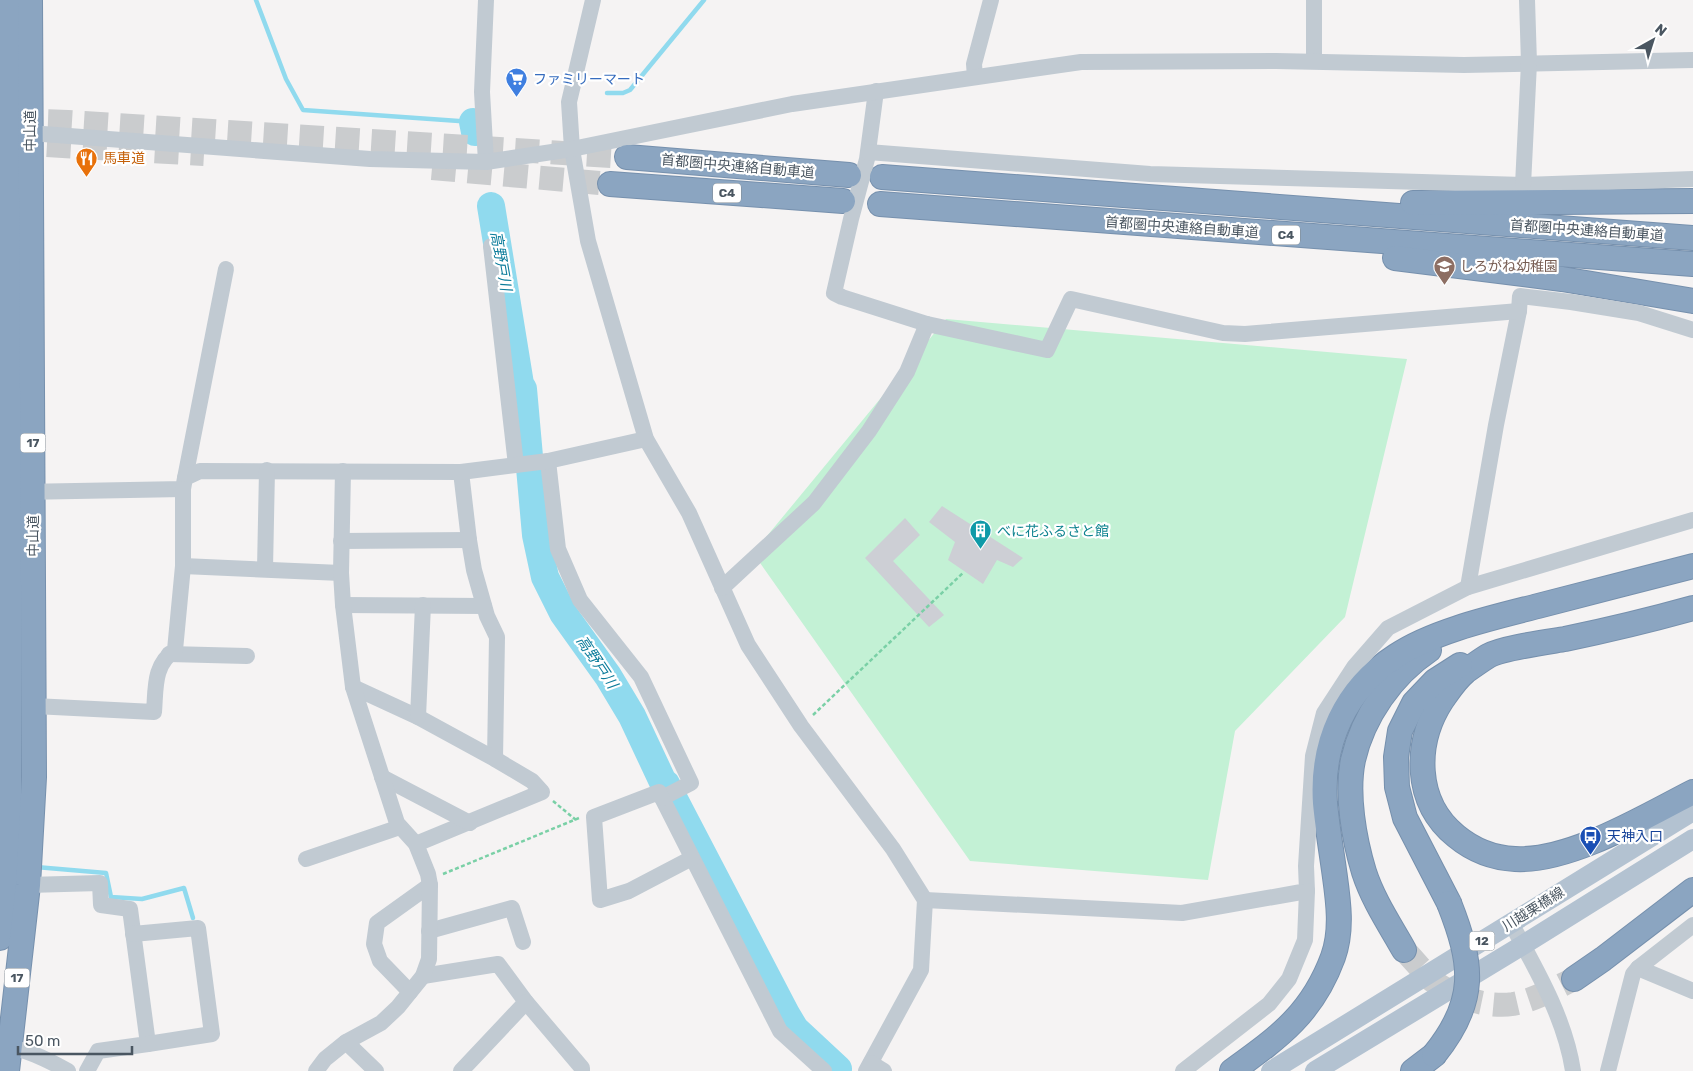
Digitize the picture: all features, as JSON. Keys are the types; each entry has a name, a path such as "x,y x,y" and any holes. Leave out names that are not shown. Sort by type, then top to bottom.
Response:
{"highway":[{"name":"中山道","path":"7,1071 5,1046 28,885 34,777 33,491 14,132 12,0"},
{"name":"中山道","path":"0,938 4,834 5,492 14,132 30,0"},
{"name":"首都圏中央連絡自動車道","path":"627,157 849,175"},
{"name":"首都圏中央連絡自動車道","path":"882,177 1693,238"},
{"name":"首都圏中央連絡自動車道","path":"610,184 844,201"},
{"path":"1199,202 1526,203 1693,201"},
{"name":"首都圏中央連絡自動車道","path":"880,204 1693,264"},
{"path":"1147,224 1287,246 1562,279 1693,301"},
{"path":"1232,1071 1276,1039 1302,1013 1321,984 1334,955 1340,923 1325,802 1326,764 1334,732 1342,716 1350,701 1371,675 1396,655 1425,641 1465,626 1693,566"},
{"path":"1413,1071 1434,1055 1460,1015 1466,991 1467,962 1460,931 1449,903 1405,818 1397,787 1396,757 1400,731 1414,703 1435,681 1461,665 1490,655 1626,627 1693,608"},
{"path":"1404,950 1381,910 1365,873 1354,832 1351,791 1353,761 1361,733 1375,706 1396,678 1420,656 1465,626"},
{"path":"1490,655 1465,672 1449,688 1434,713 1425,738 1421,762 1424,787 1434,810 1448,829 1466,844 1490,855 1515,859 1541,857 1570,850 1600,838 1693,792"},
{"path":"1574,979 1693,890"}],"main road":[{"name":"川越栗橋線","path":"1271,1071 1693,811"},
{"name":"川越栗橋線","path":"1315,1071 1693,839"}],"street":[{"path":"486,0 482,92 486,162"},
{"path":"593,0 569,102 572,149 588,241 646,439 688,513 748,645 801,726 893,849 925,900 921,970 874,1068"},
{"path":"975,77 974,64 991,0"},
{"path":"1314,0 1314,61"},
{"path":"1523,184 1528,63 1527,0"},
{"path":"14,132 370,159 486,162 572,149 792,104 1081,62 1314,61 1464,65 1693,60"},
{"path":"876,91 868,152 834,293 927,324 1047,350 1071,299 1223,333 1245,334 1520,304 1571,302 1639,313 1693,330"},
{"path":"868,152 1150,174 1523,184 1693,179"},
{"path":"491,246 516,465"},
{"path":"34,706 154,712 159,666 175,650 183,566 184,483 226,270"},
{"path":"1468,587 1496,425 1520,304"},
{"path":"722,588 814,503 869,432 906,372 927,324"},
{"path":"5,492 184,483 200,471 461,472 548,461 646,439"},
{"path":"548,461 558,549 580,600 641,677 691,783 662,798"},
{"path":"265,569 267,470"},
{"path":"316,1071 325,1059 346,1042 381,1023 398,1007 423,976 429,959 429,882 416,844 396,823 354,687 343,605 341,573 343,471"},
{"path":"461,472 474,570 487,616 497,637 495,759"},
{"path":"1183,1071 1269,1004 1289,979 1305,940 1306,866 1313,756 1324,712 1354,667 1388,628 1468,587 1693,520"},
{"path":"341,541 469,540"},
{"path":"183,566 341,573"},
{"path":"343,605 484,606"},
{"path":"418,717 423,606"},
{"path":"169,654 247,656"},
{"path":"354,687 418,717 495,759 532,782 542,792 416,844"},
{"path":"382,777 470,823"},
{"path":"692,858 629,892 600,900 594,817 659,792 780,1031 824,1071"},
{"path":"306,860 400,827"},
{"path":"410,992 380,961 374,944 377,923 429,882"},
{"path":"28,885 100,883 101,906 130,909 148,1044"},
{"path":"925,900 1182,913 1307,891"},
{"path":"429,931 512,908 523,942"},
{"path":"1511,923 1542,980 1571,1059 1573,1071"},
{"path":"1608,1071 1633,974 1693,925"},
{"path":"87,1071 98,1051 212,1034 198,928 134,934"},
{"path":"423,976 498,964 526,1002 582,1068 582,1071"},
{"path":"1638,968 1693,991"},
{"path":"471,1068 526,1002"},
{"path":"346,1042 376,1071"},
{"path":"5,1046 40,1055 68,1071"}],"path":[{"path":"801,726 964,572"},
{"path":"542,792 576,820"},
{"path":"429,882 584,816"}],"green space":[{"path":"946,319 1407,359 1345,617 1235,731 1208,880 970,861 753,553"}],"building":[{"name":"べに花ふるさと館","path":"942,506 1023,558 1013,567 997,560 983,584 948,560 955,542 929,522"},
{"path":"905,518 920,535 893,561 944,615 929,627 865,558"}],"waterway":[{"name":"高野戸川","path":"256,0 286,79 303,110 473,122"},
{"path":"607,93 623,93 630,90 704,0"},
{"name":"高野戸川","path":"473,122 475,132"},
{"name":"高野戸川","path":"491,206 520,384 523,389 536,535 545,577 563,613 608,676 632,716 663,782 666,784 786,1014 795,1029 838,1069"},
{"path":"36,867 106,873 111,897 142,899 184,888 193,918"}],"tunnel":[{"path":"12,120 627,157"},
{"path":"11,143 204,154"},
{"path":"432,168 610,184"},
{"path":"1404,950 1441,987 1482,1003 1503,1005 1529,1000 1574,979"}],"place":[{"name":"ファミリーマート","path":"517,98"},
{"name":"馬車道","path":"87,177"},
{"name":"しろがね幼稚園","path":"1444,285"},
{"name":"べに花ふるさと館","path":"981,550"},
{"name":"天神入口","path":"1591,855"}]}
